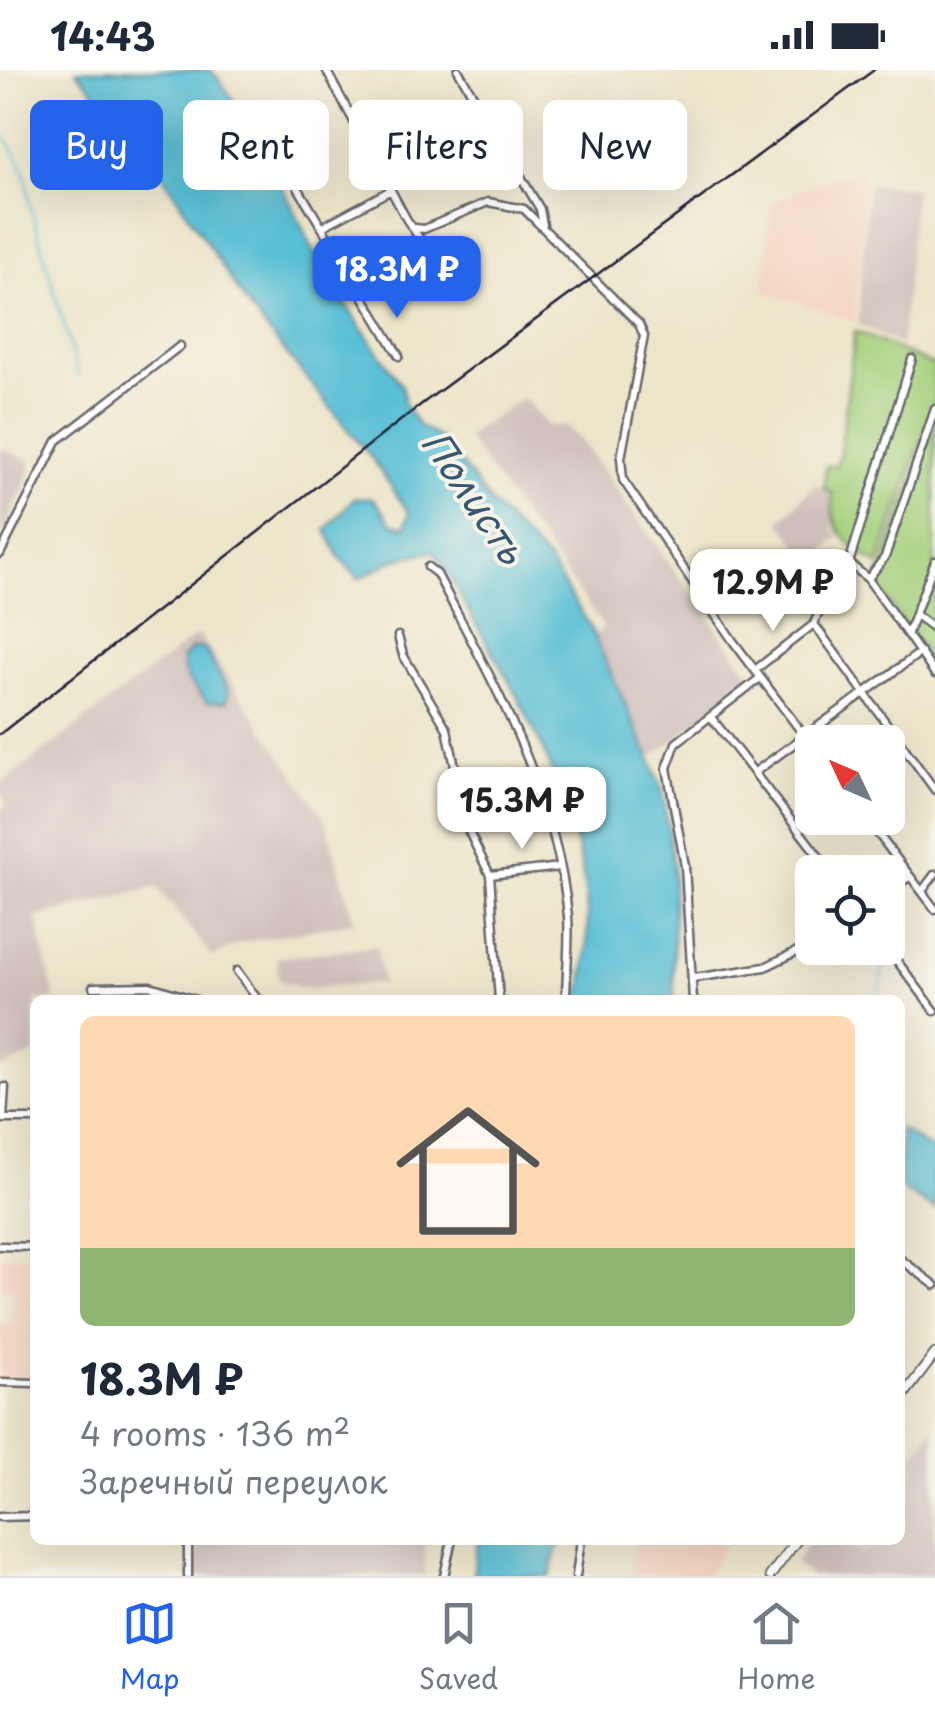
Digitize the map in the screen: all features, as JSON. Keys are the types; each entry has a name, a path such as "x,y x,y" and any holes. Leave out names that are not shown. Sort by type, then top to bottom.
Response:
{"main road":[{"path":"905,1393 935,1354"},
{"path":"770,1576 792,1545"}],"street":[{"path":"326,70 349,112"},
{"path":"458,70 540,209 543,226"},
{"path":"300,190 399,356"},
{"path":"322,227 391,190 458,294"},
{"path":"415,228 424,229 500,201 524,208 618,301 644,336 622,458 623,480 643,515 796,725"},
{"path":"0,554 56,442 180,346"},
{"path":"693,995 695,978 685,866 667,768 676,743 814,624 826,595 849,563 912,359"},
{"path":"868,579 885,557 935,409"},
{"path":"908,633 935,561"},
{"path":"849,563 868,579 935,674"},
{"path":"428,567 437,574 528,754 549,812 568,916 566,995"},
{"path":"917,616 935,629"},
{"path":"814,624 935,790"},
{"path":"398,636 403,655 446,729 470,832 490,876 499,995"},
{"path":"823,725 922,652"},
{"path":"711,716 817,855"},
{"path":"756,772 795,745"},
{"path":"879,835 935,908"},
{"path":"490,876 560,868"},
{"path":"922,892 935,874"},
{"path":"905,880 910,876"},
{"path":"695,978 765,966 795,952"},
{"path":"900,965 935,1011"},
{"path":"237,971 254,995"},
{"path":"93,986 150,986 180,995"},
{"path":"5,1086 1,1118 30,1119"},
{"path":"0,1246 30,1247"},
{"path":"905,1263 935,1285"},
{"path":"0,1382 30,1382"},
{"path":"0,1517 30,1516"},
{"path":"188,1545 188,1576"},
{"path":"444,1576 451,1545"},
{"path":"576,1576 580,1545"}],"shaded area":[{"path":"862,170 865,182 855,322 764,291 771,204 811,185"},
{"path":"868,183 915,189 901,345 858,324"},
{"path":"523,397 547,425 567,427 579,438 753,679 652,757 594,636 604,627 466,437"},
{"path":"0,449 31,460 30,473 0,538"},
{"path":"815,484 833,491 834,531 840,537 810,562 780,521"},
{"path":"198,634 325,819 354,922 239,943 213,957 157,887 36,917 54,995 30,995 30,1056 0,1069 0,811 6,807 0,785"},
{"path":"377,946 382,983 302,988 278,980 277,958"},
{"path":"30,1256 30,1379 0,1379 0,1325 12,1324 12,1289 0,1288 0,1257"},
{"path":"935,1426 935,1576 811,1576 795,1564 806,1545 855,1545 864,1552 869,1545 905,1545 905,1497 909,1491 905,1482 916,1467 910,1463"},
{"path":"197,1545 425,1545 425,1576 197,1576"},
{"path":"636,1545 724,1545 708,1576 634,1576 630,1554"}],"green space":[{"path":"855,331 935,366 935,402 878,565 842,535 834,517 833,492 824,489 826,466 836,466 840,452"},
{"path":"935,419 935,667 876,584"}],"water":[{"name":"Полисть","path":"76,70 211,70 233,100 183,100 183,190 284,190 328,276 403,388 404,403 418,425 444,441 493,506 548,561 588,623 663,792 673,866 674,995 580,995 587,951 586,901 578,852 565,804 524,710 433,551 396,559 359,579 340,558 326,530 354,498 373,498 392,524 405,527 409,513 374,461 250,309 163,176 163,100 102,100"},
{"path":"193,648 205,649 228,691 226,702 207,702 186,677 182,659"},
{"path":"905,1132 933,1151 935,1210 905,1191"},
{"path":"477,1545 559,1545 550,1576 473,1576"}],"waterway":[{"path":"0,132 13,148 25,175 78,375"},
{"path":"929,890 935,881"},
{"path":"880,995 883,965"}],"railway":[{"path":"0,734 423,403 874,70"}]}
